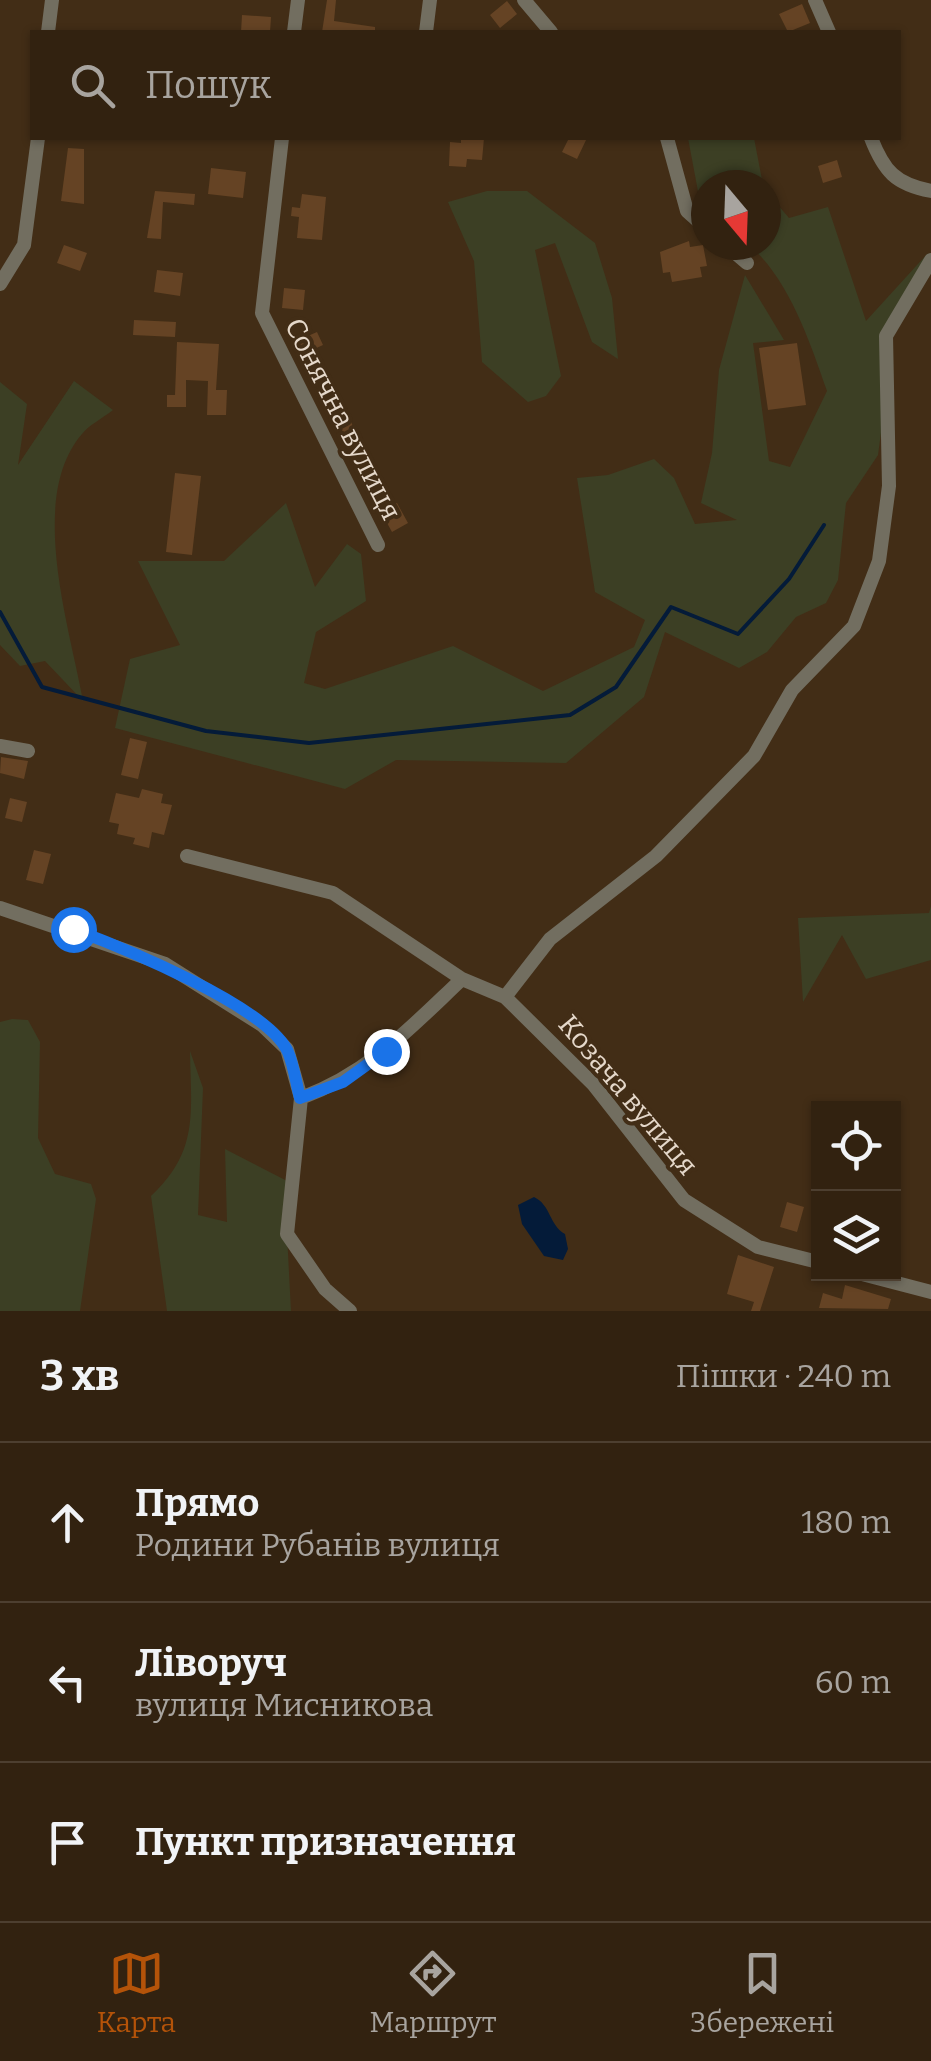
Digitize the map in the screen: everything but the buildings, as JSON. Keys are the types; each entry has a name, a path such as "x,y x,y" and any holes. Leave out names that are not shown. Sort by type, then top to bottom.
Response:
{"street":[{"path":"48,30 52,0"},
{"path":"294,30 298,0"},
{"path":"426,30 430,0"},
{"path":"524,0 549,30"},
{"path":"816,0 828,30"},
{"path":"0,284 24,245 38,140"},
{"name":"Сонячна вулиця","path":"282,140 262,313 378,545"},
{"path":"668,140 691,215"},
{"path":"872,140 889,174 902,185 931,190"},
{"path":"743,260 747,264"},
{"path":"506,997 550,938 656,856 754,756 792,690 854,626 879,561 889,486 886,336 931,260"},
{"path":"0,746 28,751"},
{"name":"Козача вулиця","path":"188,856 332,894 462,978 506,997 593,1084 684,1200 758,1246 811,1260"},
{"path":"0,908 165,964 262,1024 287,1049 300,1098 287,1234 324,1289 350,1311"},
{"path":"300,1098 343,1082 386,1051 462,978"},
{"path":"889,1281 931,1292"}],"green space":[{"path":"688,140 754,140 760,170 694,170"},
{"path":"487,191 527,191 595,243 612,298 618,359 592,342 555,243 535,250 561,376 546,396 528,402 482,362 474,261 448,202"},
{"path":"828,207 866,321 928,253 883,345 886,396 878,455 846,503 838,580 826,603 796,617 767,652 739,668 665,632 644,697 566,763 396,760 345,789 115,728 130,659 180,645 138,561 224,561 286,503 315,587 347,544 361,554 366,601 316,632 304,683 325,689 453,646 543,691 634,647 645,620 595,592 577,478 608,475 654,459 674,478 695,524 737,520 701,503 712,453 719,370 745,275 784,340 753,343 769,461 790,467 827,391 805,332 776,275 764,260 781,260 781,209 789,218"},
{"path":"74,381 113,410 82,434 66,461 57,492 57,564 83,701 45,661 20,666 0,645 0,382 27,404 18,465"},
{"path":"931,906 931,960 866,979 842,935 803,1002 798,918 929,913"},
{"path":"28,1020 40,1042 38,1138 55,1174 91,1184 96,1199 80,1311 0,1311 0,1022"},
{"path":"190,1051 203,1088 198,1215 227,1222 225,1149 293,1184 287,1234 291,1311 167,1311 151,1196 185,1147 191,1112"}],"water":[{"path":"534,1197 565,1234 568,1249 563,1260 544,1256 522,1224 518,1205"}],"waterway":[{"path":"0,612 42,687 206,731 309,743 570,715 616,687 671,607 738,634 789,579 824,525"}],"route":[{"path":"73,929 165,964 262,1024 287,1049 300,1098 343,1082 386,1051"}]}
